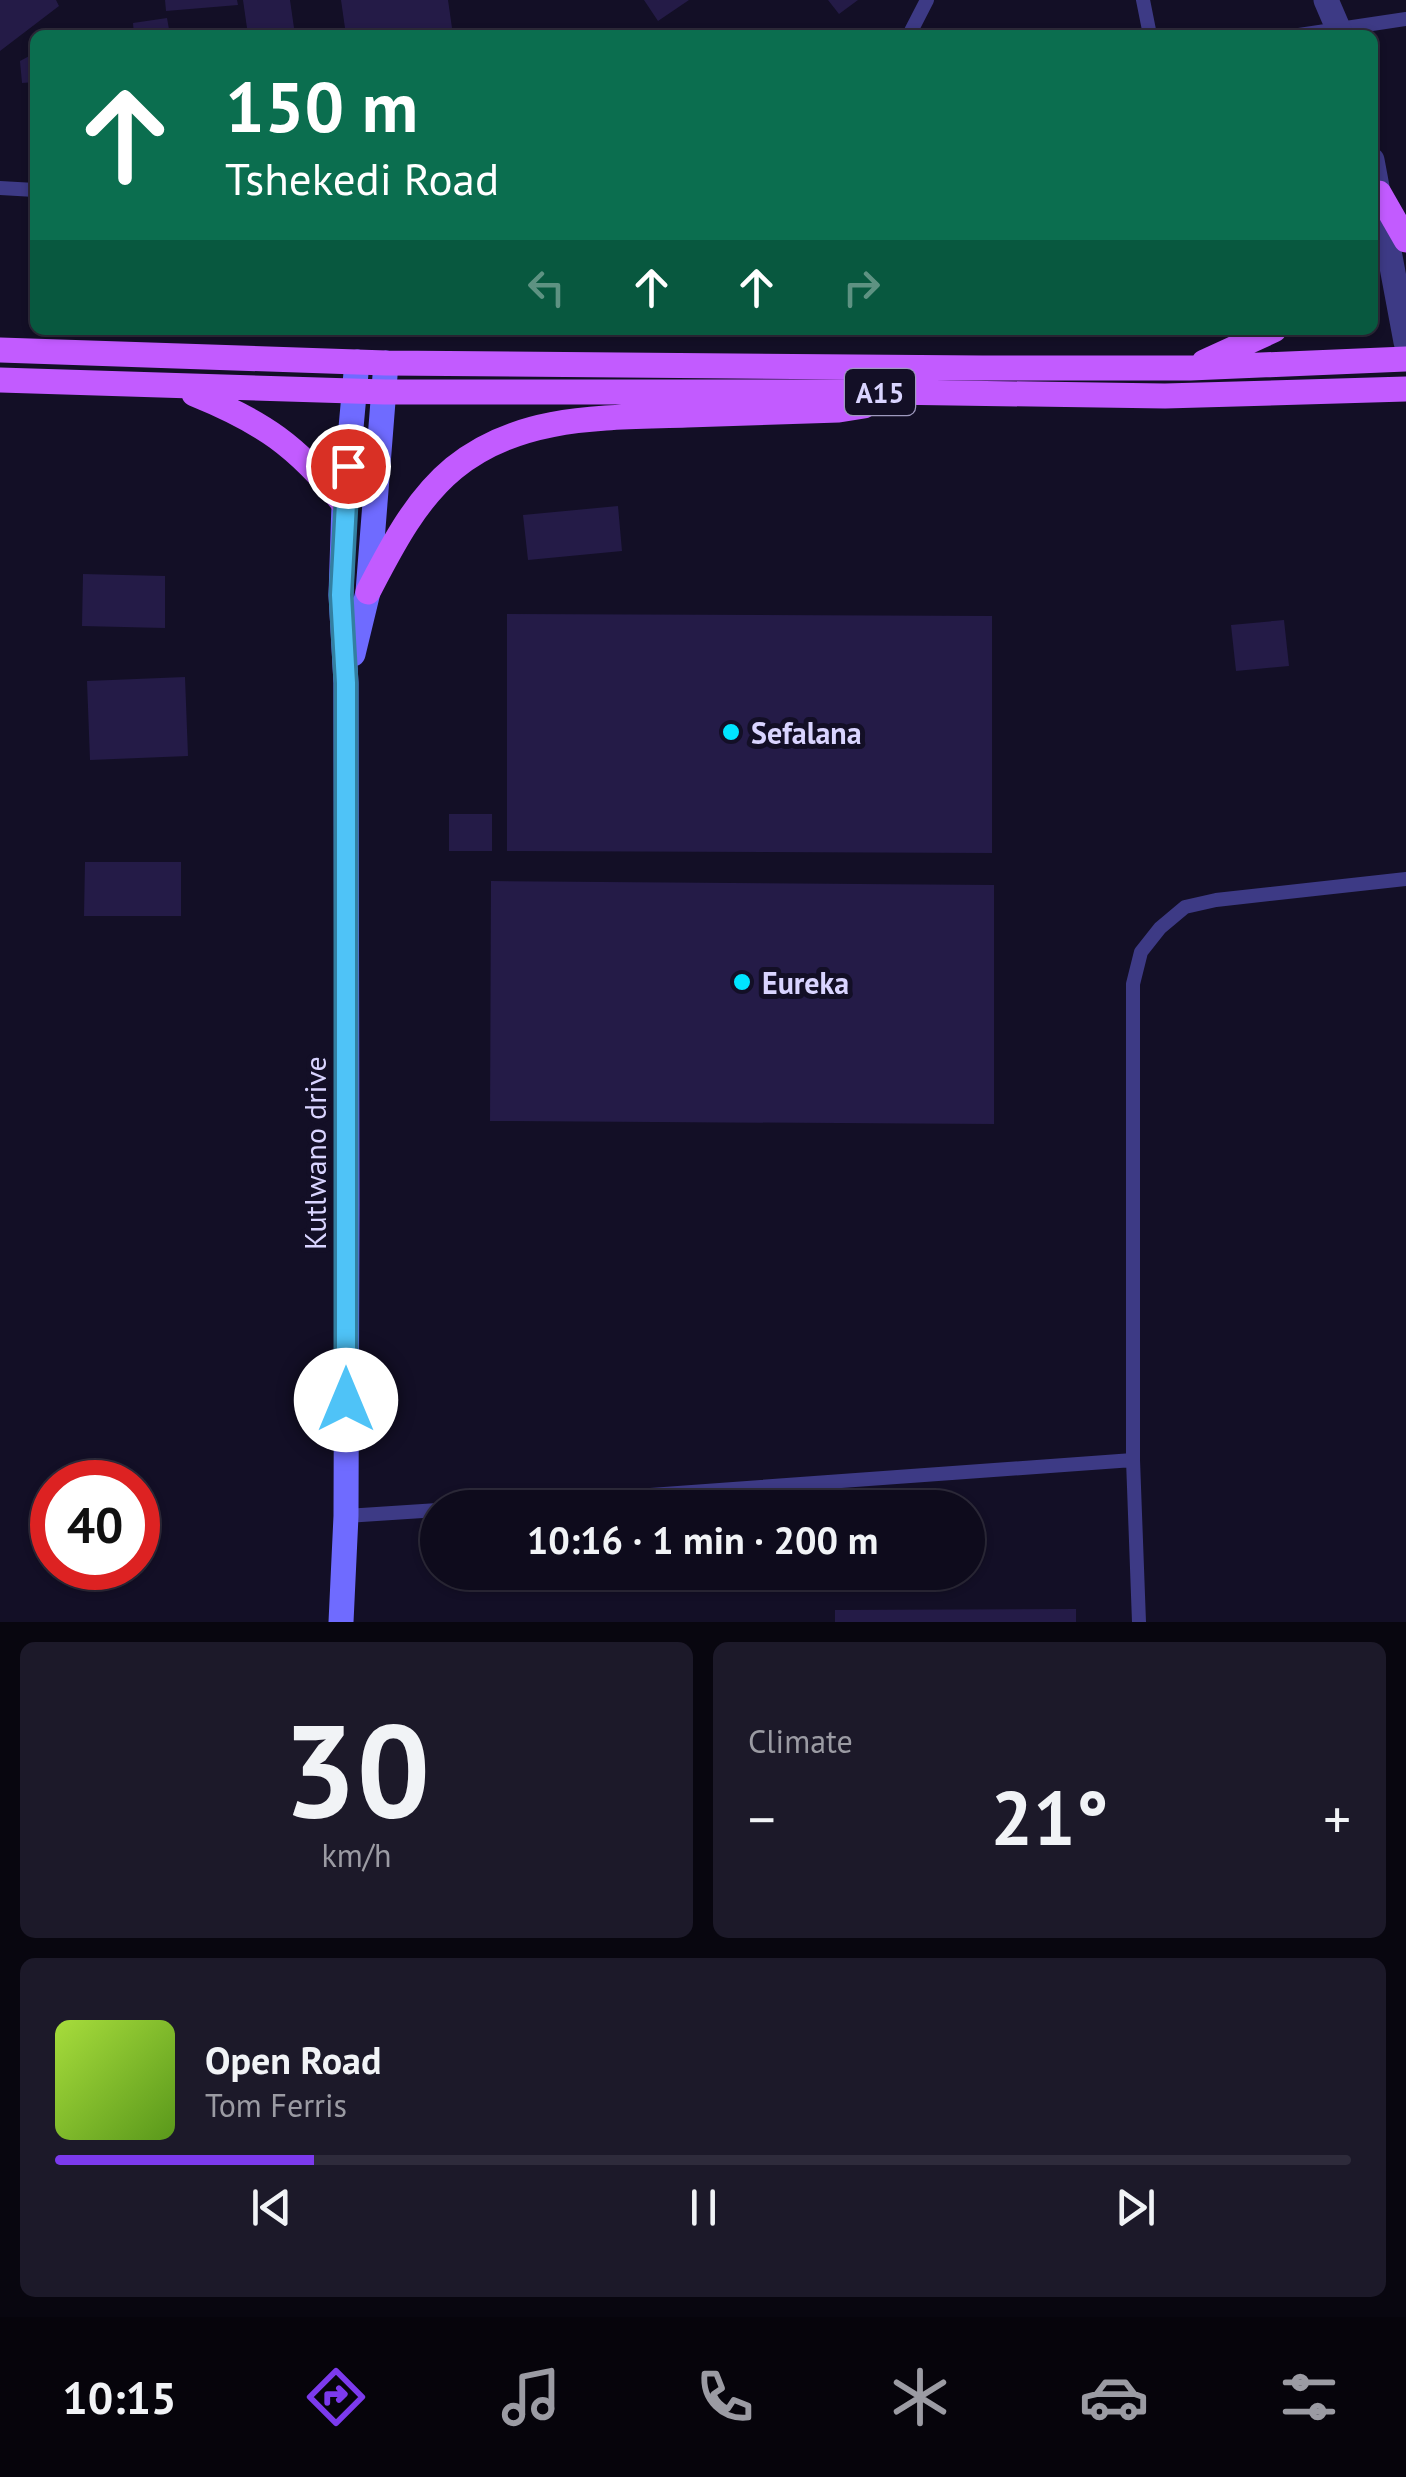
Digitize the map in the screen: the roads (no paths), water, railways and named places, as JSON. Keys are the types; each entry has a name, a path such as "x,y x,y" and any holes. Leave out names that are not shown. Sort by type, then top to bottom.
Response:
{"main road":[{"path":"1378,203 1406,240"},
{"path":"1190,368 1263,335"},
{"name":"A15","path":"0,350 357,362 1190,368 1406,360"},
{"name":"A15","path":"0,380 385,392 1165,396 1406,389"},
{"path":"176,387 266,427 306,460 344,504"},
{"path":"368,592 421,503 453,469 486,446 513,434 544,424 610,418 839,410 864,406 887,392"}],"street":[{"path":"1326,0 1339,30"},
{"path":"1378,209 1406,342"},
{"path":"346,683 341,595 344,504 357,362"},
{"path":"346,683 368,592 386,362"},
{"name":"Kutlwano drive","path":"340,1622 346,1516 346,683"}],"lane":[{"path":"912,30 927,0"},
{"path":"1143,0 1149,30"},
{"path":"1350,30 1406,19"},
{"path":"0,188 30,190"},
{"path":"1138,1622 1133,1460 1133,984 1141,952 1160,928 1184,908 1216,900 1406,879"},
{"path":"718,1490 1133,1460"},
{"path":"346,1516 420,1511"}],"place":[{"name":"Sefalana","path":"731,732"},
{"name":"Eureka","path":"742,982"}]}
